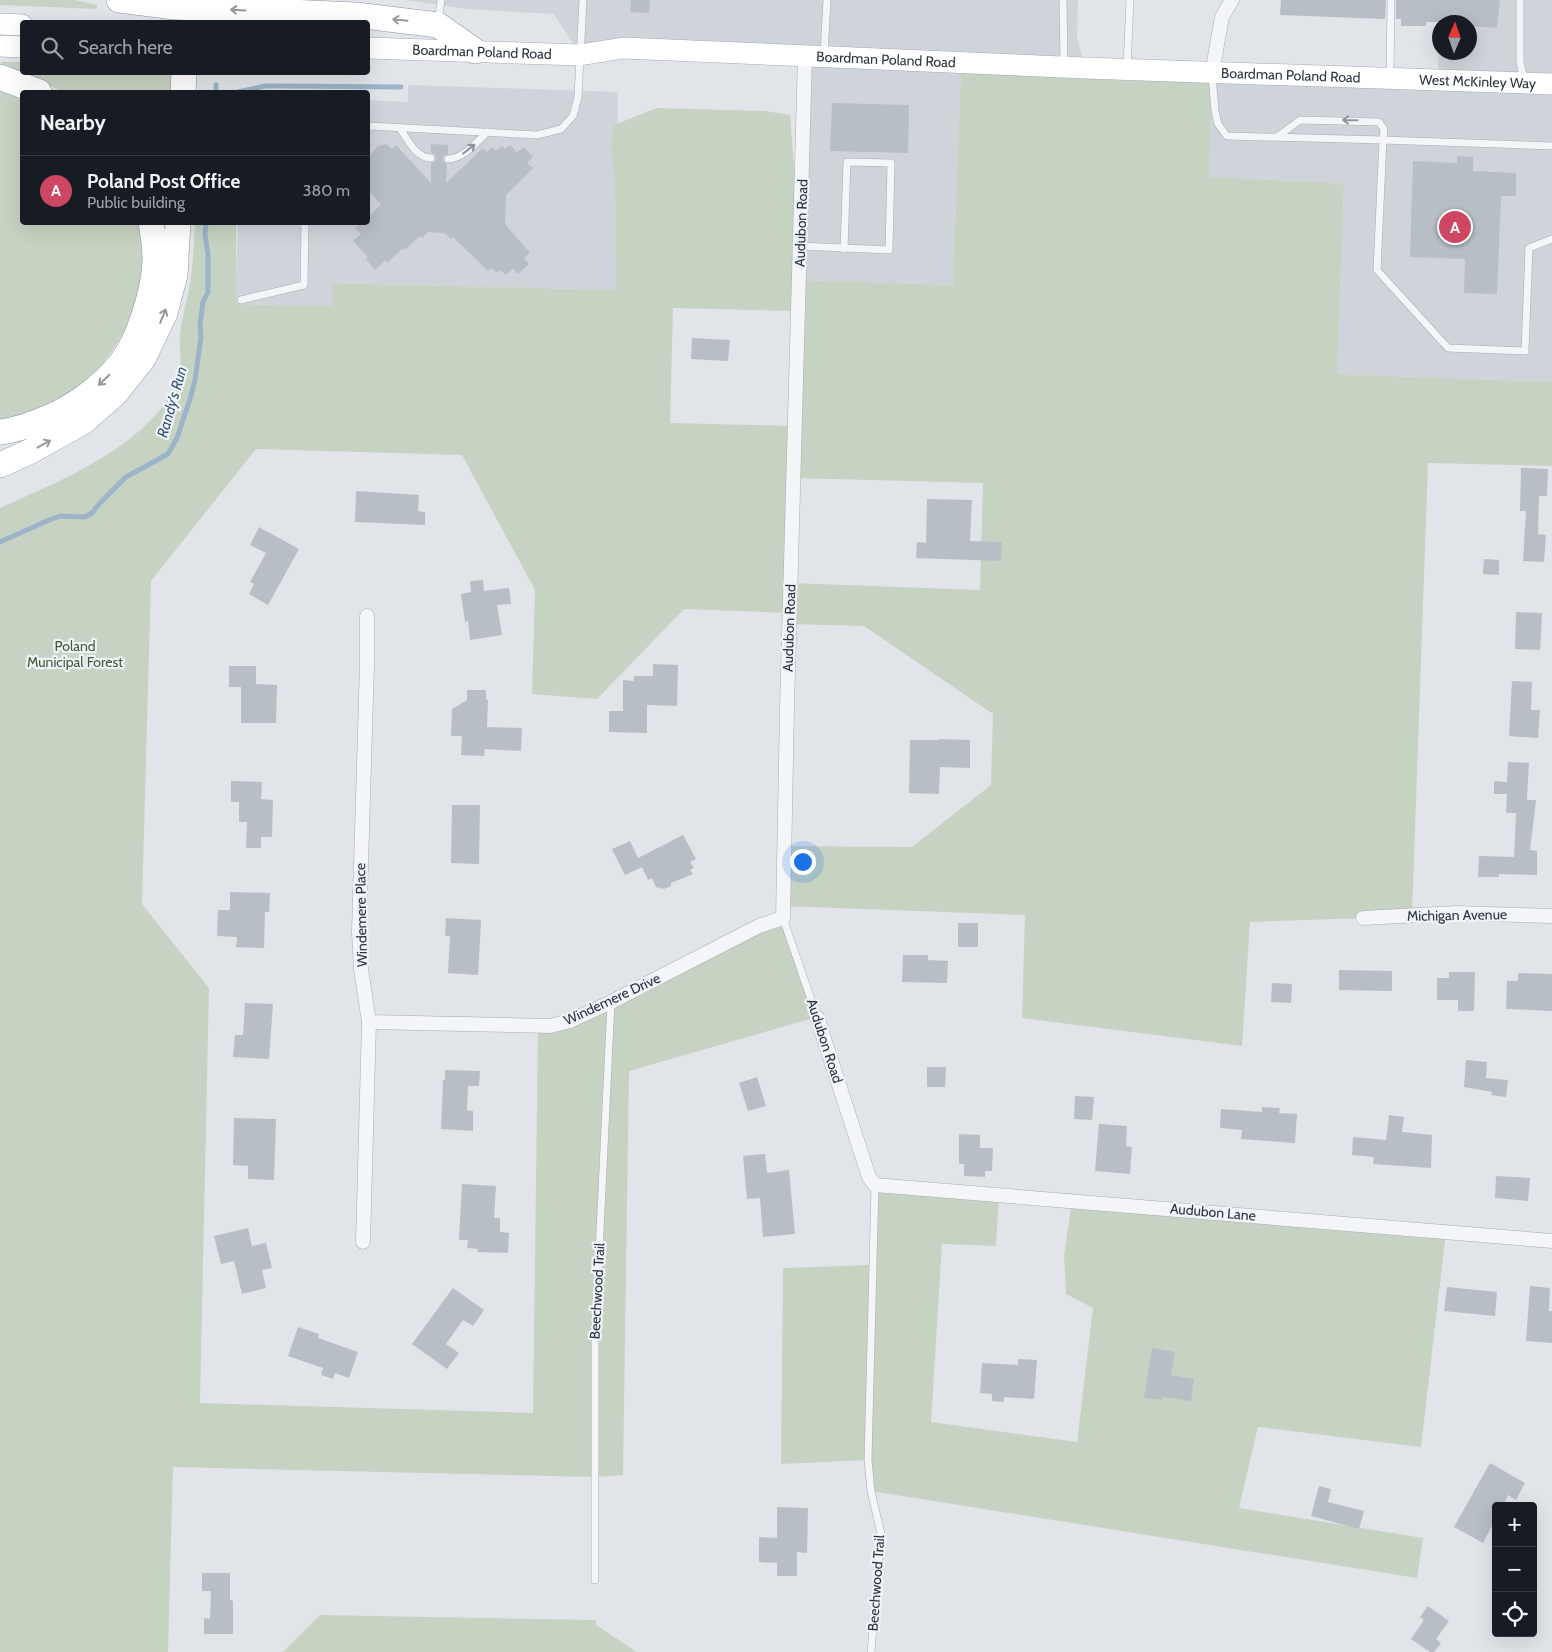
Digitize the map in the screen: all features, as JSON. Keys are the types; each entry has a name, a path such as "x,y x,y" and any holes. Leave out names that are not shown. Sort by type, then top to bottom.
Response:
{"highway":[{"path":"119,0 175,7 356,15 437,37 475,51"},
{"path":"183,90 184,75"},
{"path":"0,77 34,90"},
{"path":"0,432 23,428 67,410 94,390 120,364 138,333 149,296 154,260 151,225"},
{"path":"0,465 83,422 116,393 143,359 165,313 175,275 178,225"}],"main road":[{"path":"0,24 20,25"},
{"name":"Boardman Poland Road","path":"370,48 437,37"},
{"path":"0,46 20,46"},
{"name":"Boardman Poland Road","path":"475,51 580,55 623,48 1127,70 1398,78"},
{"name":"West McKinley Way","path":"1398,78 1552,84"}],"street":[{"path":"1212,73 1220,24 1232,0"},
{"name":"Audubon Road","path":"783,918 800,246 815,56"},
{"name":"Windemere Place","path":"363,1242 369,1022 361,968 359,932 367,616"},
{"name":"Michigan Avenue","path":"1362,918 1456,912 1552,916"},
{"name":"Windemere Drive","path":"369,1022 550,1026 570,1021 759,926 783,918"},
{"name":"Audubon Road","path":"817,1017 869,1177 874,1184"},
{"name":"Audubon Lane","path":"874,1184 1552,1242"}],"lane":[{"path":"437,37 440,0"},
{"path":"370,126 537,135 561,128 573,116 578,96 583,0"},
{"path":"815,56 827,0"},
{"path":"1063,0 1064,67"},
{"path":"1127,70 1130,0"},
{"path":"1391,0 1398,78"},
{"path":"1520,0 1520,62 1524,83"},
{"path":"1212,73 1218,124 1227,136 1552,146"},
{"path":"1277,137 1300,120 1379,122 1384,129 1377,270 1448,348 1525,351 1529,248 1552,238"},
{"path":"400,128 415,150 427,158 431,158"},
{"path":"448,159 454,159 466,151 487,132"},
{"path":"800,246 844,249 889,250 891,163 847,162 844,249"},
{"path":"241,300 304,285 305,225"},
{"name":"Audubon Road","path":"783,918 817,1017"},
{"name":"Beechwood Trail","path":"595,1580 595,1336 611,1002"},
{"name":"Beechwood Trail","path":"872,1652 881,1534 871,1491 868,1460 874,1184"}],"shaded area":[{"path":"405,0 1078,0 1077,37 1085,68 961,63 953,285 799,280 805,56 580,55 554,14 466,9"},
{"path":"1440,0 1552,0 1552,382 1337,374 1344,183 1209,177 1212,73 1438,80 1438,60 1477,60 1477,15 1440,15"},
{"path":"408,85 618,92 616,290 333,283 332,306 235,304 238,225 370,225 370,100 408,102"}],"green space":[{"path":"0,0 74,0 97,5 97,9 0,5"},
{"path":"1,62 20,62 20,72 2,66"},
{"name":"Poland Municipal Forest","path":"961,63 1212,73 1209,177 1344,183 1337,374 1552,382 1552,466 1428,463 1412,915 1250,922 1242,1046 1022,1018 1025,915 783,906 785,846 912,847 991,785 993,714 864,626 789,624 789,613 684,609 597,699 532,694 535,590 462,455 256,449 151,581 142,904 209,988 200,1403 533,1413 538,1027 550,1026 783,918 817,1017 629,1071 623,1475 594,1477 173,1467 168,1652 0,1652 0,508 76,473 101,458 126,442 147,424 165,403 178,380 181,364 180,335 191,276 195,225 236,225 236,304 332,306 332,283 616,290 615,177 611,145 614,125 657,108 765,111 790,115 800,246 800,280 953,285","holes":["673,308 798,311 795,426 670,423","794,478 983,483 980,590 791,583"]},
{"path":"27,75 172,75 174,90 60,90"},
{"path":"0,87 20,93 20,225 140,225 143,253 140,282 133,310 121,337 105,361 84,382 60,399 29,413 0,420"},
{"path":"875,1185 999,1195 996,1246 942,1244 931,1422 1077,1442 1093,1308 1066,1294 1064,1256 1072,1201 1446,1232 1421,1447 1258,1427 1239,1508 1423,1538 1417,1578 871,1491 868,1460 781,1464 783,1268 872,1265"},
{"path":"320,1615 596,1620 596,1625 637,1652 283,1652"}],"building":[{"path":"631,0 650,0 649,13 630,12"},
{"path":"1281,0 1386,0 1385,19 1280,15"},
{"path":"1396,0 1500,0 1497,28 1477,27 1477,15 1432,15 1432,22 1426,22 1426,26 1401,26 1401,19 1396,19"},
{"path":"832,103 909,105 908,153 830,151"},
{"path":"387,144 392,149 396,145 431,183 431,163 435,162 436,158 435,154 431,153 431,144 448,145 448,154 444,155 443,159 444,163 447,164 446,183 483,148 487,152 492,147 496,151 502,146 505,149 510,145 517,152 524,147 533,157 527,163 533,168 506,195 505,224 530,253 524,258 529,264 518,274 513,268 506,275 501,270 497,273 491,268 488,271 453,237 451,239 444,233 428,232 422,238 420,236 404,250 402,249 387,263 385,260 375,270 366,259 368,257 353,241 361,234 355,228 358,225 370,225 370,215 381,205 370,192 370,155 378,146"},
{"path":"1457,156 1473,157 1473,171 1516,173 1516,196 1501,196 1497,294 1464,293 1465,259 1410,257 1413,161 1457,163"},
{"path":"692,338 730,340 728,361 691,359"},
{"path":"1521,468 1548,469 1547,496 1539,496 1538,534 1546,535 1544,562 1523,561 1526,511 1520,511"},
{"path":"356,491 419,495 418,511 425,512 425,525 355,522"},
{"path":"927,499 972,500 970,541 1002,542 1001,561 916,558 917,542 926,543"},
{"path":"259,527 299,549 268,605 249,594 254,584 250,582 266,553 250,545"},
{"path":"1484,559 1499,560 1499,575 1483,574"},
{"path":"483,580 484,591 509,588 511,604 497,605 502,635 470,640 468,621 465,622 461,594 471,592 470,581"},
{"path":"1516,612 1542,613 1540,650 1515,649"},
{"path":"653,664 678,665 677,706 647,705 647,733 609,732 609,711 623,711 623,680 634,681 634,676 653,676"},
{"path":"229,666 256,666 256,684 277,685 276,723 241,723 241,687 229,687"},
{"path":"1512,681 1532,682 1531,710 1540,710 1538,738 1509,736"},
{"path":"467,690 486,690 486,699 488,700 487,727 522,728 521,751 485,749 484,756 461,755 462,736 451,736 452,709 467,700"},
{"path":"910,740 970,740 970,768 940,767 939,794 909,793"},
{"path":"1508,762 1529,763 1527,800 1536,800 1530,850 1537,851 1537,875 1499,874 1499,877 1478,877 1479,856 1514,857 1516,813 1506,813 1507,794 1494,794 1494,781 1507,782"},
{"path":"231,781 262,782 261,799 273,800 272,837 261,837 261,848 246,848 247,822 239,822 239,802 231,802"},
{"path":"452,805 480,805 479,864 451,863"},
{"path":"683,835 696,859 690,862 694,868 690,870 693,874 671,883 671,886 664,889 656,887 652,878 648,880 642,867 625,875 612,849 630,841 638,858"},
{"path":"230,892 270,893 269,912 265,912 264,948 236,947 237,937 217,936 218,910 230,910"},
{"path":"446,918 481,920 478,975 448,973 450,936 445,936"},
{"path":"958,923 978,923 978,947 958,947"},
{"path":"903,955 928,955 928,960 948,961 947,983 902,982"},
{"path":"1339,970 1392,971 1392,991 1339,990"},
{"path":"1449,972 1475,972 1474,1011 1458,1011 1458,1000 1437,1000 1437,978 1449,978"},
{"path":"1518,973 1552,974 1552,1011 1506,1009 1507,981 1518,981"},
{"path":"1272,983 1292,984 1291,1003 1271,1002"},
{"path":"245,1003 273,1004 269,1059 233,1057 235,1035 243,1035"},
{"path":"1466,1060 1487,1062 1486,1078 1508,1080 1506,1097 1491,1095 1492,1092 1464,1087"},
{"path":"927,1067 946,1067 945,1087 927,1087"},
{"path":"445,1070 480,1071 479,1086 468,1086 467,1110 473,1111 473,1131 441,1129"},
{"path":"757,1077 766,1106 748,1111 739,1083"},
{"path":"1075,1096 1094,1097 1092,1120 1074,1119"},
{"path":"1262,1107 1280,1108 1279,1113 1297,1114 1295,1143 1241,1139 1242,1130 1220,1128 1221,1109 1262,1112"},
{"path":"1389,1115 1404,1117 1402,1132 1432,1135 1431,1168 1373,1164 1374,1157 1352,1155 1353,1137 1386,1140"},
{"path":"234,1118 276,1119 274,1180 248,1179 248,1166 233,1165"},
{"path":"1099,1124 1127,1126 1126,1146 1132,1147 1130,1174 1095,1171"},
{"path":"959,1134 980,1135 980,1148 993,1148 992,1171 985,1171 985,1177 964,1176 964,1164 959,1164"},
{"path":"765,1154 767,1173 789,1170 795,1234 763,1237 760,1198 747,1199 743,1156"},
{"path":"1496,1176 1530,1178 1528,1201 1495,1198"},
{"path":"462,1184 496,1186 494,1218 500,1218 500,1232 509,1233 508,1253 477,1252 478,1249 467,1248 468,1240 459,1240"},
{"path":"248,1228 252,1246 266,1243 272,1268 262,1270 266,1288 242,1294 234,1261 221,1264 214,1236"},
{"path":"1530,1286 1550,1288 1549,1311 1552,1311 1552,1343 1526,1341"},
{"path":"1447,1287 1497,1292 1495,1316 1444,1311"},
{"path":"453,1288 484,1310 473,1326 463,1320 446,1344 459,1353 447,1369 412,1344"},
{"path":"298,1327 319,1334 318,1338 358,1352 349,1378 335,1373 333,1379 321,1375 323,1368 288,1356"},
{"path":"1152,1348 1175,1352 1171,1375 1194,1379 1191,1401 1163,1397 1162,1400 1144,1398"},
{"path":"1018,1359 1037,1360 1034,1399 1004,1397 1004,1402 992,1401 992,1394 980,1393 982,1363 1018,1365"},
{"path":"1490,1463 1525,1483 1516,1500 1508,1495 1505,1502 1492,1502 1492,1526 1483,1543 1454,1527"},
{"path":"1319,1486 1331,1489 1328,1502 1364,1511 1359,1529 1311,1516"},
{"path":"777,1507 808,1508 807,1553 797,1552 797,1576 777,1576 777,1563 759,1562 759,1537 777,1538"},
{"path":"202,1573 230,1573 230,1600 233,1601 233,1634 204,1634 204,1618 210,1619 211,1591 202,1591"},
{"path":"1428,1606 1449,1621 1436,1639 1441,1643 1434,1652 1430,1652 1411,1639 1424,1620 1420,1617"}],"waterway":[{"name":"Randy's Run","path":"216,85 216,90"},
{"path":"247,90 265,86 401,87"},
{"name":"Randy's Run","path":"0,542 60,516 85,517 92,513 126,477 168,454 177,438 195,380 201,337 200,324 203,302 208,292 206,225"}],"place":[{"name":"Poland Post Office","path":"1455,227"}]}
